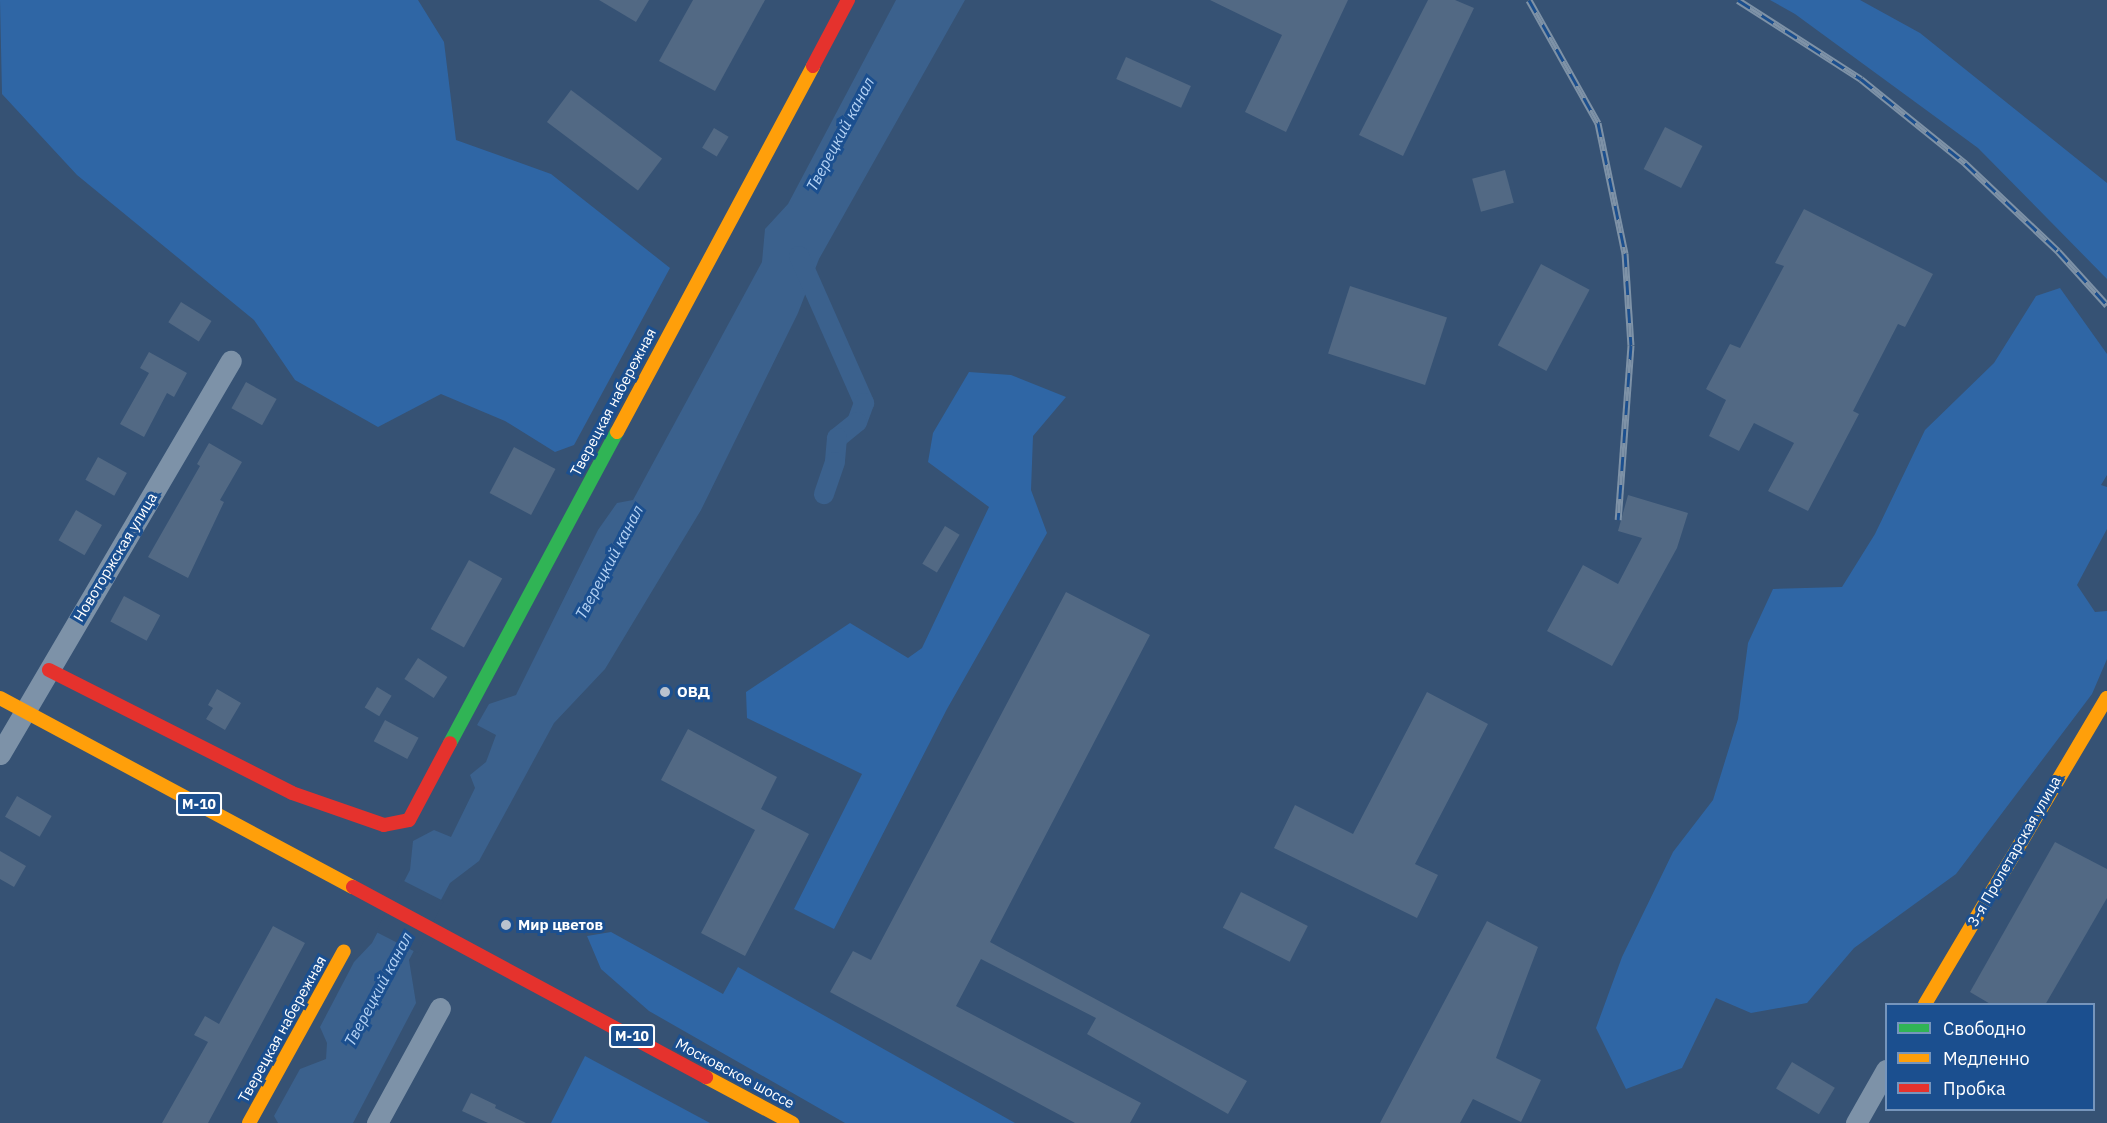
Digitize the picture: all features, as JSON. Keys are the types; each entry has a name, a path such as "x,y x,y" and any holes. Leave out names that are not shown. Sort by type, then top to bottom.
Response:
{"main road":[{"name":"Тверецкая набережная","path":"49,670 292,793 384,825 409,820 848,0"},
{"name":"М-10","path":"0,698 24,711"},
{"name":"3-я Пролетарская улица","path":"1926,1003 2107,698"},
{"name":"Московское шоссе","path":"24,711 792,1123"},
{"name":"Тверецкая набережная","path":"249,1123 344,951"}],"street":[{"name":"Новоторжская улица","path":"0,754 231,361"},
{"path":"377,1123 440,1008"},
{"path":"1856,1123 1885,1073"}],"shaded area":[{"path":"0,0 418,0 444,42 456,140 551,174 670,268 574,445 555,452 505,421 441,394 378,427 295,380 254,320 77,175 2,94"},
{"path":"1770,0 1860,0 1920,33 2107,183 2107,279 1978,148 1795,14"},
{"path":"2060,288 2107,354 2107,475 2101,485 2107,487 2107,529 2077,585 2095,612 2107,611 2107,659 2092,694 1956,874 1854,948 1807,1003 1751,1013 1716,998 1682,1068 1626,1089 1596,1028 1622,957 1673,852 1713,800 1738,719 1748,643 1773,589 1842,587 1875,534 1925,430 1994,363 2036,296"},
{"path":"969,372 1011,375 1066,397 1033,436 1031,490 1047,533 947,709 834,929 794,909 862,774 747,718 746,692 850,623 908,658 922,648 989,507 928,462 933,433"},
{"path":"611,932 723,994 738,967 1015,1123 845,1123 649,1011 601,969 587,936"},
{"path":"585,1056 710,1123 551,1123"}],"water":[{"name":"Тверецкий канал","path":"896,0 965,0 819,259 798,313 701,510 605,669 554,723 479,861 450,883 409,960 416,1003 353,1123 278,1123 274,1116 300,1069 326,1059 327,1043 320,1027 354,962 372,943 410,870 413,841 434,830 451,837 475,788 470,775 486,762 496,735 477,725 489,704 516,695 598,530 617,503 633,500 762,262 765,229 788,204"}],"pier":[{"path":"402,880 444,901 418,953 376,932"}],"building":[{"path":"599,0 649,0 636,22"},
{"path":"693,0 765,0 715,91 659,61"},
{"path":"1210,0 1348,0 1286,132 1245,112 1282,35"},
{"path":"1428,0 1455,0 1474,8 1403,156 1359,135"},
{"path":"1126,57 1191,86 1181,108 1116,79"},
{"path":"571,90 662,159 638,191 547,122"},
{"path":"1665,127 1702,146 1681,188 1644,169"},
{"path":"714,128 729,137 717,156 702,148"},
{"path":"1505,170 1514,203 1481,212 1472,179"},
{"path":"1804,209 1933,274 1905,327 1898,324 1853,411 1859,414 1808,511 1768,491 1794,443 1754,423 1739,451 1709,436 1726,400 1706,389 1730,344 1740,348 1784,266 1775,263"},
{"path":"1541,264 1590,290 1546,371 1498,345"},
{"path":"1350,286 1447,318 1425,385 1328,354"},
{"path":"181,302 212,321 199,341 168,322"},
{"path":"149,352 187,373 174,397 167,393 144,437 120,424 149,373 140,368"},
{"path":"246,382 277,399 262,425 231,408"},
{"path":"209,443 242,462 220,500 224,502 188,578 148,557 200,466 197,464"},
{"path":"514,447 555,469 531,515 490,493"},
{"path":"98,457 127,473 114,496 85,480"},
{"path":"1628,495 1688,513 1677,548 1612,666 1547,631 1583,565 1618,584 1642,538 1618,531"},
{"path":"76,510 102,525 84,555 59,540"},
{"path":"945,526 960,535 937,572 922,564"},
{"path":"469,560 502,578 464,648 431,629"},
{"path":"1066,592 1150,635 990,942 1247,1081 1228,1114 1087,1034 1096,1018 981,959 956,1006 1141,1103 1130,1123 1075,1123 830,992 853,951 871,960"},
{"path":"124,596 160,615 147,641 110,622"},
{"path":"418,658 447,677 434,698 404,679"},
{"path":"377,687 392,696 379,716 365,708"},
{"path":"217,689 241,703 225,730 206,719 213,708 208,705"},
{"path":"1427,692 1488,724 1415,864 1438,875 1417,918 1274,848 1295,805 1353,834"},
{"path":"385,720 419,738 407,759 374,741"},
{"path":"688,729 777,777 761,809 809,834 745,956 701,933 755,830 661,780"},
{"path":"17,796 52,816 40,837 5,817"},
{"path":"2055,842 2107,869 2107,898 2046,1003 1989,1003 1970,992"},
{"path":"0,851 26,866 14,887 0,879"},
{"path":"1241,892 1308,926 1290,962 1223,928"},
{"path":"1487,921 1538,947 1496,1058 1541,1080 1521,1122 1473,1099 1460,1123 1380,1123"},
{"path":"273,926 305,943 208,1123 162,1123 208,1042 194,1035 205,1016 219,1024"},
{"path":"1792,1062 1835,1088 1819,1114 1776,1089"},
{"path":"471,1093 526,1123 488,1123 462,1111"}],"waterway":[{"path":"799,256 864,403 857,422 837,438 835,462 824,494"}],"railway":[{"path":"1529,0 1598,123 1625,253 1631,345 1618,520"},
{"path":"1738,0 1861,79 1965,163 2058,251 2107,305"}],"traffic: fast":[{"path":"450,743 617,432"}],"traffic: slow":[{"path":"617,432 813,66"},
{"path":"0,698 353,887"},
{"path":"1926,1003 2107,698"},
{"path":"249,1123 344,951"},
{"path":"706,1077 792,1123"}],"traffic: jam":[{"path":"813,66 848,0"},
{"path":"49,670 292,793 384,825 409,820 450,743"},
{"path":"353,887 706,1077"}],"place":[{"name":"ОВД","path":"665,692"},
{"name":"Мир цветов","path":"506,925"}]}
